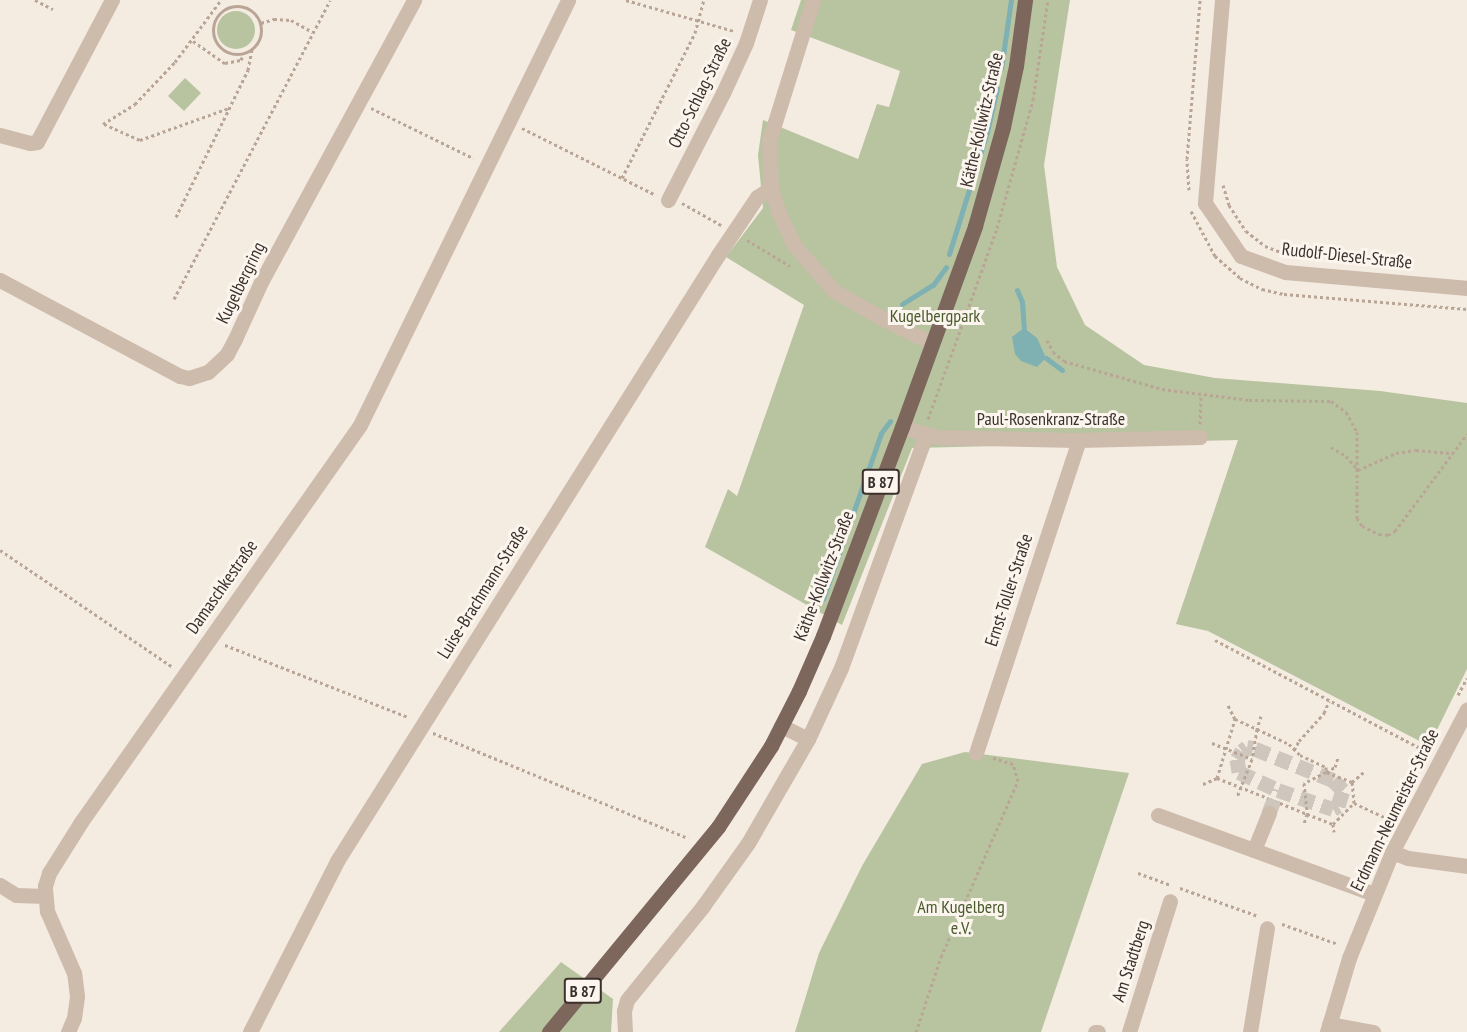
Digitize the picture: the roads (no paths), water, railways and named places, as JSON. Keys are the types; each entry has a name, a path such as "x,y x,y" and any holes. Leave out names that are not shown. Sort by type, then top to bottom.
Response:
{"main road":[{"name":"Käthe-Kollwitz-Straße","path":"549,1032 705,845 747,786 781,726 823,636 914,395 990,175 1016,66 1025,0"}],"street":[{"path":"0,135 30,143 37,142 112,0"},
{"name":"Kugelbergring","path":"0,280 180,376 198,377 218,364 227,354 261,282 357,101 414,0"},
{"name":"Damaschkestraße","path":"45,896 49,873 184,675 360,425 568,0"},
{"name":"Otto-Schlag-Straße","path":"669,198 723,93 749,35 760,0"},
{"path":"813,0 769,141 771,188 794,245 834,291 932,343"},
{"name":"Rudolf-Diesel-Straße","path":"1222,0 1205,203 1241,256 1285,272 1467,288"},
{"name":"Luise-Brachmann-Straße","path":"250,1032 337,861 734,232 757,197 771,188"},
{"name":"Paul-Rosenkranz-Straße","path":"902,427 926,435 1078,440 1200,431"},
{"path":"625,1032 624,1011 627,1000 703,906 748,843 808,739 841,668 926,435"},
{"name":"Ernst-Toller-Straße","path":"976,753 1078,440"},
{"name":"Erdmann-Neumeister-Straße","path":"1328,1028 1349,958 1392,852 1467,709"},
{"path":"781,726 808,739"},
{"path":"1254,850 1269,813"},
{"path":"1158,815 1374,894"},
{"path":"1392,852 1408,858 1467,866"},
{"path":"0,885 16,895 45,896 47,911 74,973 77,996 74,1018 68,1032"},
{"name":"Am Stadtberg","path":"1128,1032 1170,902"},
{"path":"1250,1032 1271,924"},
{"path":"1328,1028 1373,1032"}],"water":[{"path":"1024,328 1037,338 1046,358 1037,367 1021,361 1015,354 1012,337"}],"waterway":[{"path":"1001,69 1011,0"},
{"path":"949,254 987,132 997,88"},
{"path":"902,304 933,285 946,267"},
{"path":"1017,290 1022,302 1024,328"},
{"path":"1046,358 1062,370"},
{"path":"823,599 881,433 890,421"}],"tunnel":[{"path":"1269,813 1278,790 1333,809 1338,806 1343,790 1333,780 1253,748 1247,747 1242,751 1237,759 1239,772 1278,790"}],"park label":[{"name":"Kugelbergpark","path":"935,316"},
{"name":"Am Kugelberg e.V.","path":"961,918"}]}
